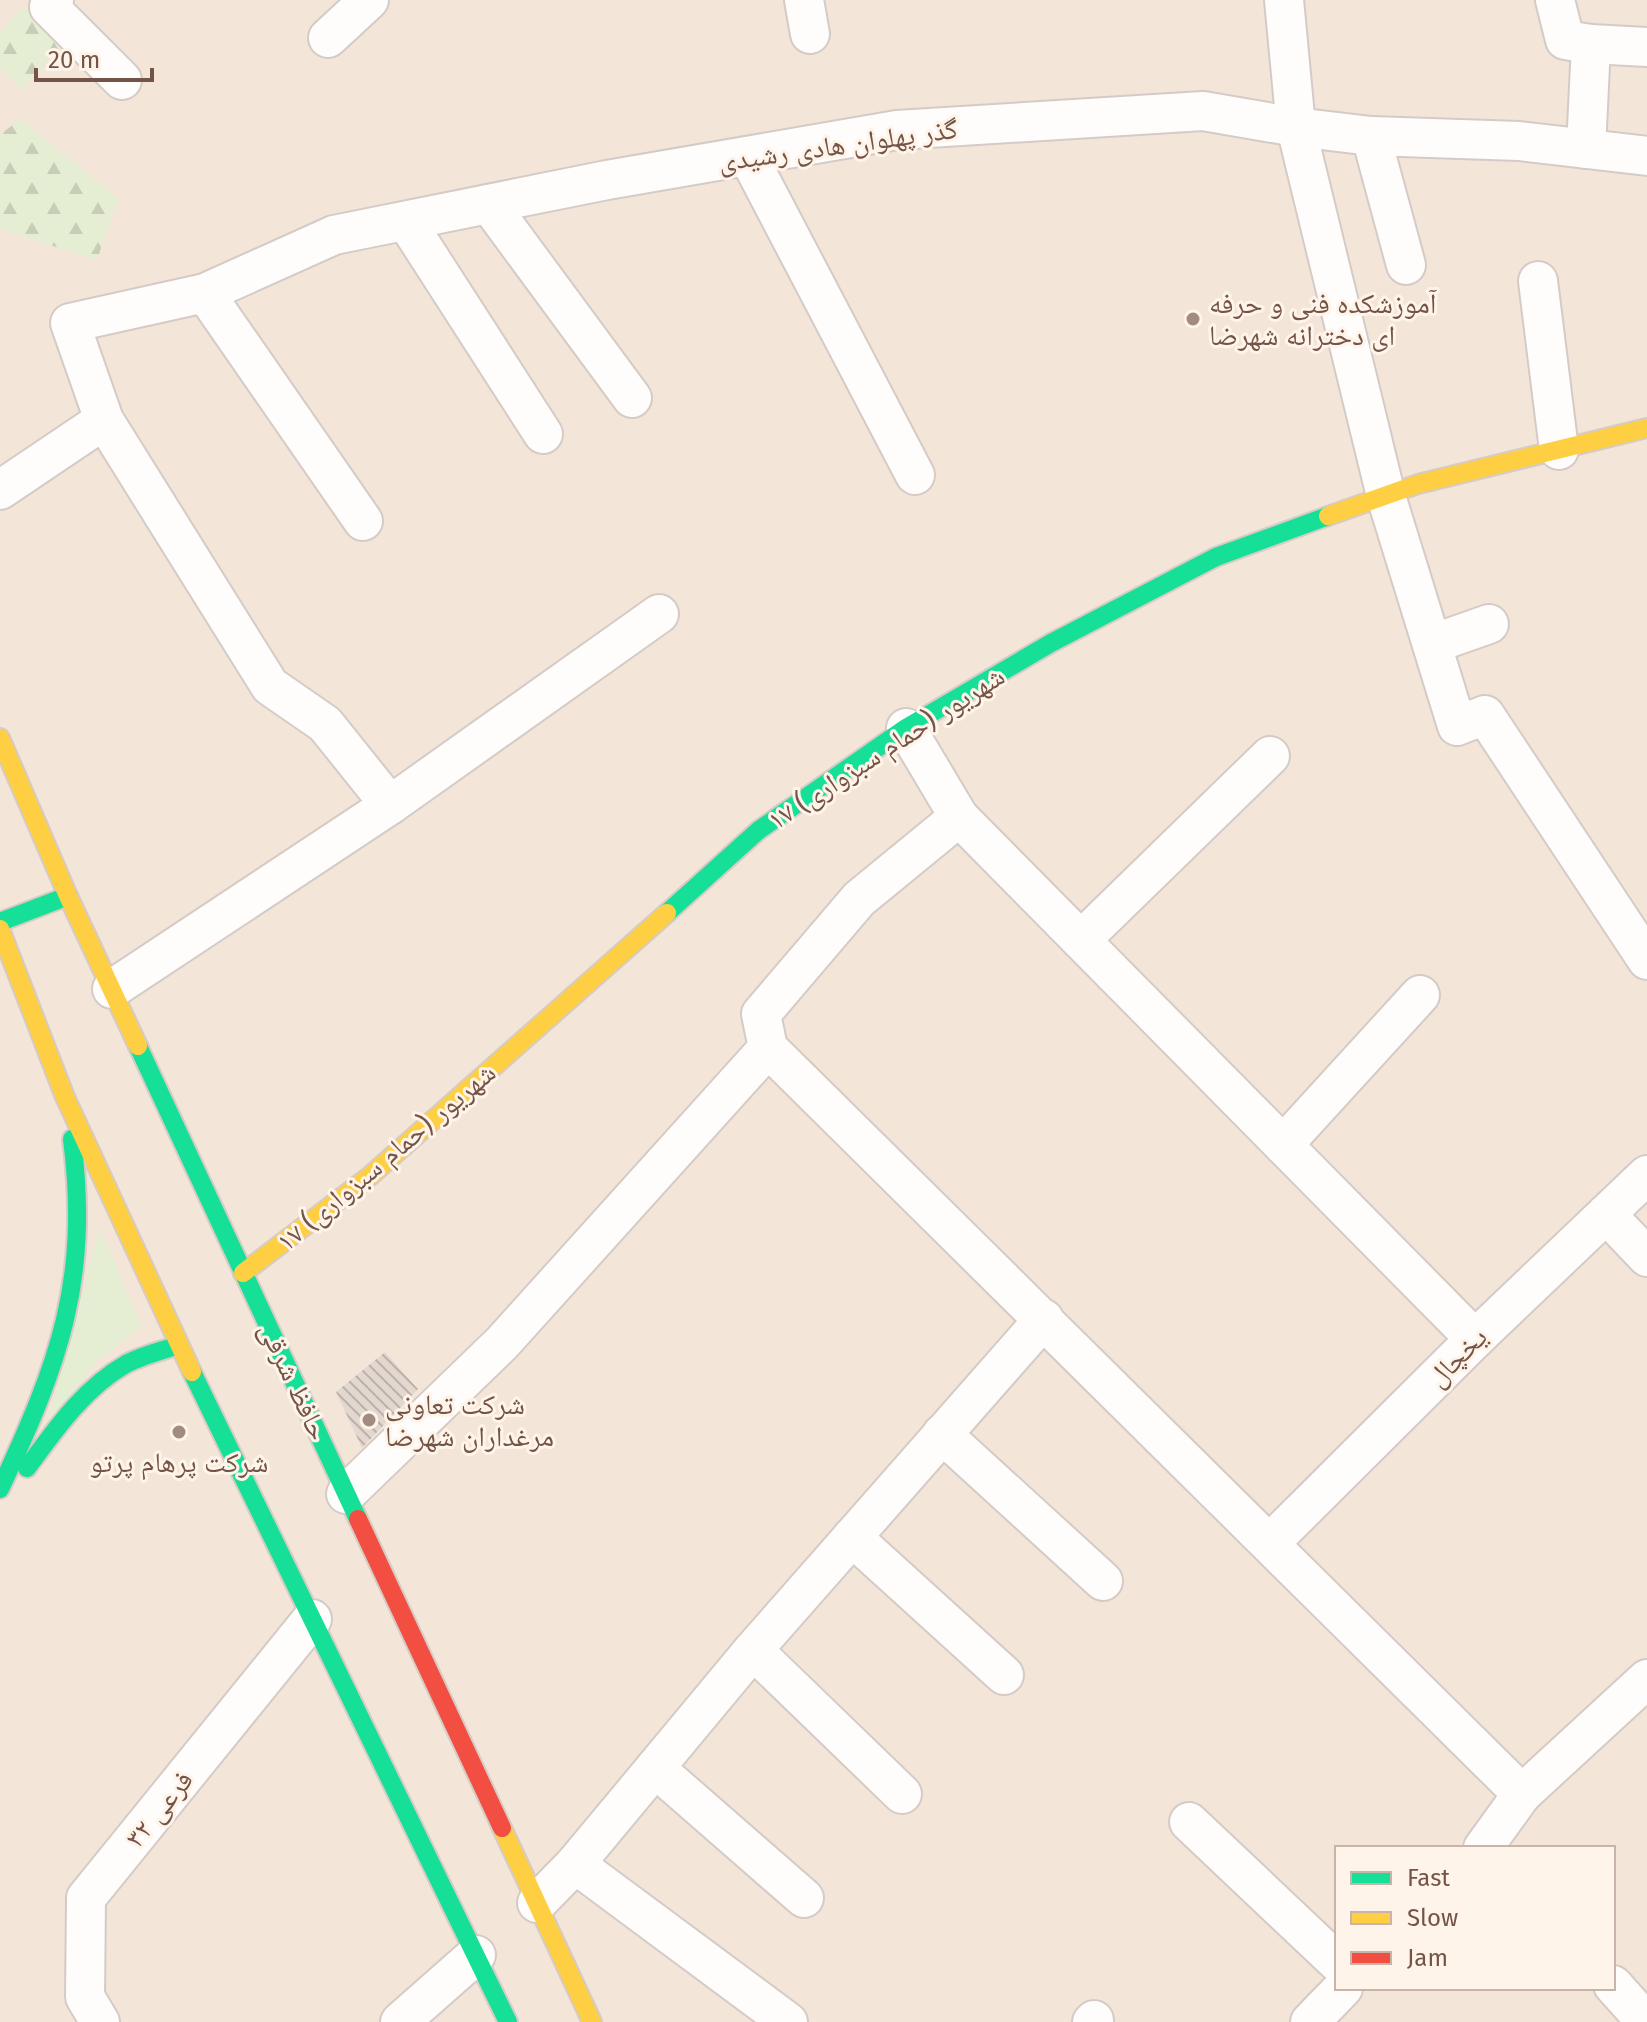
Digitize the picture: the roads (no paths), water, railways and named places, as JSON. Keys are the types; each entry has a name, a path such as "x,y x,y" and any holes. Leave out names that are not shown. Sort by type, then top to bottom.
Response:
{"main road":[{"name":"۱۷ شهریور (حمام سبزواری)","path":"243,1273 370,1176 567,1004 759,830 906,728 1051,643 1216,557 1418,484 1647,428"},
{"name":"حافظ شرقی","path":"0,738 68,896 592,2022"},
{"path":"0,922 68,896"},
{"path":"0,929 65,1097 179,1345 508,2022"},
{"path":"0,1489 51,1370 72,1293 77,1241 76,1168 65,1097"},
{"path":"0,1510 27,1467 69,1414 106,1379 141,1356 179,1345"}],"street":[{"path":"54,0 49,7 122,80"},
{"path":"328,38 369,0"},
{"path":"1284,0 1296,127 1386,496 1457,726 1485,715 1647,960"},
{"path":"1555,0 1565,40 1647,47"},
{"path":"1586,149 1591,44"},
{"name":"گذر پهلوان هادی رشیدی","path":"104,420 70,323 205,293 334,235 607,180 897,130 1203,111 1371,136 1519,141 1647,156"},
{"path":"1371,136 1406,265"},
{"path":"748,156 915,475"},
{"path":"489,204 632,398"},
{"path":"406,221 543,434"},
{"path":"1538,281 1559,450"},
{"path":"205,293 363,521"},
{"path":"0,490 104,420 270,686 325,724 390,805"},
{"path":"112,989 390,805 659,614"},
{"path":"1432,644 1489,624"},
{"path":"906,728 959,817 1475,1339"},
{"path":"1081,940 1270,756"},
{"path":"959,817 859,899 761,1014 768,1048 1522,1794"},
{"path":"1283,1145 1420,995"},
{"path":"346,1494 502,1343 768,1048"},
{"name":"یخچال","path":"1270,1543 1475,1339 1647,1175"},
{"path":"1606,1214 1647,1257"},
{"path":"537,1903 575,1864 753,1650 1044,1319"},
{"path":"942,1434 1103,1581"},
{"path":"852,1537 1004,1675"},
{"name":"فرعی ۳۲","path":"100,2022 85,1997 86,1898 312,1619"},
{"path":"753,1650 902,1794"},
{"path":"1488,1846 1522,1794 1647,1679"},
{"path":"655,1768 804,1898"},
{"path":"1189,1822 1335,1960"},
{"path":"575,1864 788,2022"},
{"path":"400,2022 476,1955"},
{"path":"1615,1987 1646,2022"},
{"path":"1310,2022 1341,1990"}],"place":[{"name":"آموزشکده فنی و حرفه ای دخترانه شهرضا","path":"1193,319"},
{"name":"شرکت تعاونی مرغداران شهرضا","path":"369,1420"},
{"name":"شرکت پرهام پرتو","path":"179,1432"}]}
